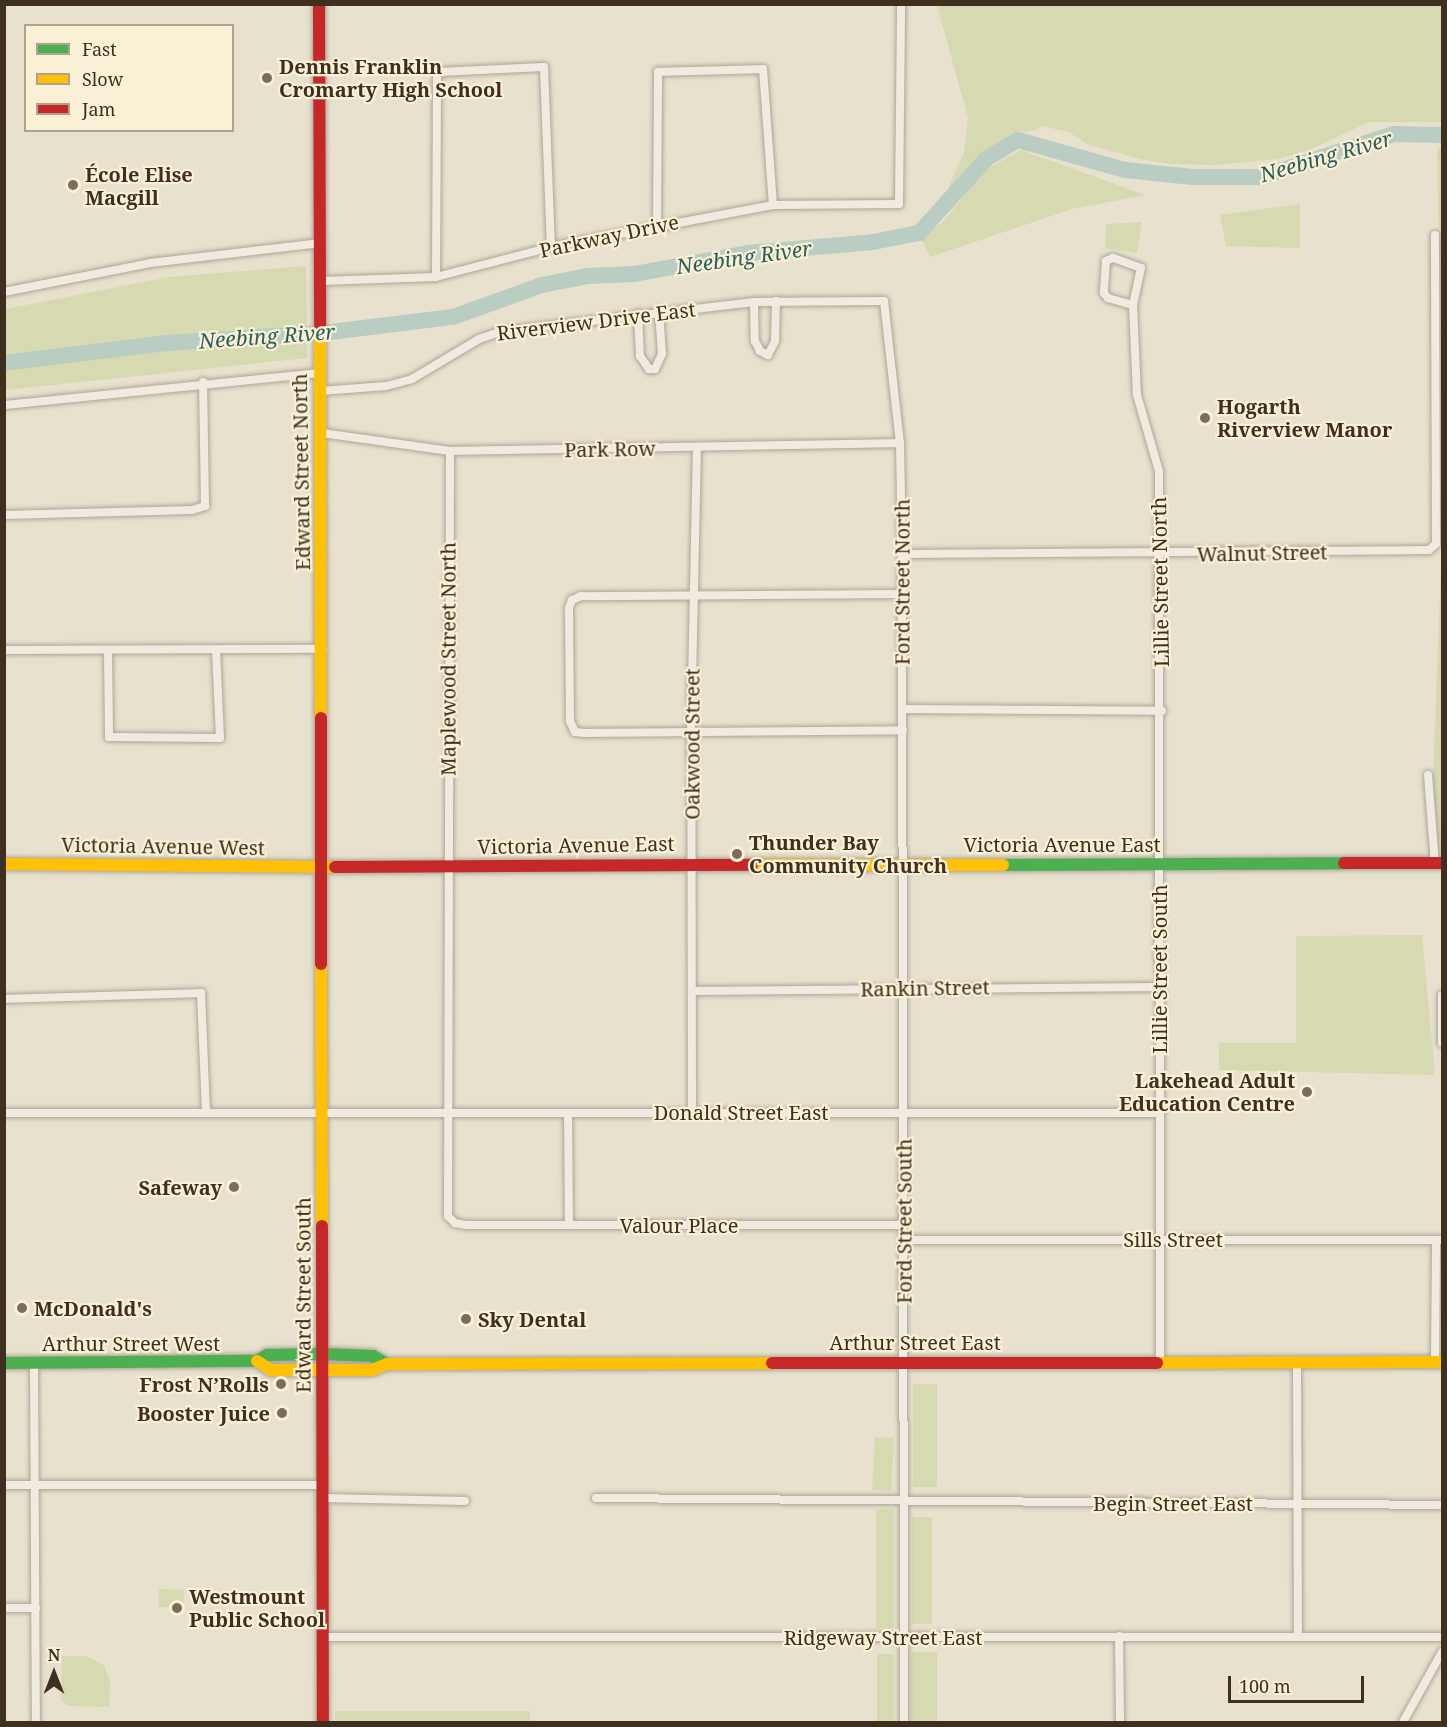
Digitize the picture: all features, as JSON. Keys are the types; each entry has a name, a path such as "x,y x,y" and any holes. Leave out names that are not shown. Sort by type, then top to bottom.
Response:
{"main road":[{"name":"Edward Street North","path":"319,4 321,867"},
{"name":"Victoria Avenue East","path":"321,867 691,863 1439,863"},
{"name":"Victoria Avenue West","path":"4,864 321,867"},
{"name":"Edward Street South","path":"321,867 323,1722"},
{"name":"Arthur Street West","path":"4,1363 257,1361 267,1355 322,1354"},
{"name":"Arthur Street East","path":"322,1354 373,1356 387,1364"},
{"name":"Arthur Street West","path":"257,1361 271,1370 322,1370"},
{"name":"Arthur Street East","path":"322,1370 372,1370 387,1364 905,1361 1439,1362"}],"street":[{"name":"Parkway Drive","path":"321,281 436,277 551,247 773,205 899,203 901,4"},
{"path":"436,277 437,72 544,67 551,247"},
{"path":"657,226 658,72 764,69 773,205"},
{"name":"Walnut Street","path":"902,554 1159,554 1429,550 1436,541 1435,235"},
{"path":"4,292 150,263 321,243"},
{"name":"Lillie Street North","path":"1133,305 1108,298 1104,293 1102,285 1106,261 1113,258 1141,268 1133,305 1137,395 1159,471 1162,711 1160,863"},
{"path":"754,302 755,341 760,351 768,355 774,347 776,301"},
{"name":"Riverview Drive East","path":"321,391 386,386 412,379 479,339 499,332 754,302 884,301"},
{"name":"Ford Street North","path":"884,301 900,443 904,864"},
{"path":"638,314 640,356 649,369 655,369 662,354 659,312"},
{"path":"4,405 320,366"},
{"path":"4,515 192,510 205,506 203,382"},
{"name":"Park Row","path":"321,433 450,451 900,443"},
{"name":"Oakwood Street","path":"692,1113 691,731 697,448"},
{"name":"Maplewood Street North","path":"450,451 446,1209 455,1223"},
{"path":"902,594 581,596 572,600 569,608 570,721 576,732 903,730"},
{"path":"4,650 322,649"},
{"path":"108,651 109,737 220,738 216,650"},
{"path":"903,709 1162,711"},
{"path":"1428,774 1439,863"},
{"name":"Lillie Street South","path":"1160,863 1158,987 1160,1362"},
{"name":"Ford Street South","path":"904,864 904,1722"},
{"name":"Rankin Street","path":"692,991 1158,987"},
{"path":"4,999 201,993 206,1113"},
{"path":"1442,996 1443,1043"},
{"name":"Donald Street East","path":"4,1113 446,1115 903,1111 1159,1113"},
{"path":"568,1113 568,1225"},
{"name":"Valour Place","path":"455,1223 903,1225"},
{"name":"Sills Street","path":"903,1240 1439,1240"},
{"path":"1439,1240 1439,1362"},
{"path":"1297,1361 1298,1636"},
{"path":"34,1363 36,1722"},
{"path":"4,1485 322,1485"},
{"path":"323,1498 465,1500"},
{"name":"Begin Street East","path":"596,1498 1443,1505"},
{"path":"4,1608 36,1608"},
{"path":"1119,1636 1120,1722"},
{"name":"Ridgeway Street East","path":"323,1637 1443,1637"},
{"path":"1403,1722 1443,1652"}],"green space":[{"path":"937,5 1442,5 1442,122 1369,122 1307,151 1278,159 1217,165 1169,164 1140,159 1087,144 1069,132 1041,126 1034,131 1017,132 1018,140 986,159 947,202 948,189 964,152 968,118"},
{"path":"1437,148 1442,148 1442,412"},
{"path":"1021,150 1145,195 1072,209 930,257 921,238 943,222 985,170"},
{"path":"1300,204 1300,248 1226,246 1220,215"},
{"path":"1142,222 1137,253 1105,248 1106,224"},
{"path":"306,266 307,358 5,390 5,309 169,277"},
{"path":"1442,539 1442,853 1437,853 1433,779"},
{"path":"1422,935 1435,1075 1219,1070 1219,1043 1296,1043 1296,936"},
{"path":"913,1384 937,1384 937,1487 913,1487"},
{"path":"875,1437 894,1438 891,1491 872,1490"},
{"path":"876,1509 894,1509 894,1628 876,1628"},
{"path":"912,1517 932,1517 932,1624 912,1624"},
{"path":"159,1589 184,1590 183,1608 158,1607"},
{"path":"911,1652 937,1652 937,1722 911,1722"},
{"path":"877,1654 894,1654 894,1722 877,1722"},
{"path":"62,1656 86,1656 104,1665 110,1681 109,1707 68,1706 61,1700"},
{"path":"335,1711 530,1711 530,1722 335,1722"}],"waterway":[{"name":"Neebing River","path":"4,363 166,343 322,333 453,317 542,285 588,276 634,274 748,253 873,242 919,233 986,159 1018,140 1125,170 1193,177 1260,177 1394,134 1442,135"}],"traffic: fast":[{"path":"1003,865 1344,863"},
{"path":"4,1363 257,1361 267,1355 322,1354 373,1356 387,1364"}],"traffic: slow":[{"path":"320,325 321,718"},
{"path":"4,864 335,867"},
{"path":"752,865 1003,865"},
{"path":"321,964 322,1226"},
{"path":"257,1361 271,1370 372,1370 387,1364 772,1363"},
{"path":"1157,1363 1442,1362"}],"traffic: jam":[{"path":"319,4 320,325"},
{"path":"321,718 321,964"},
{"path":"1344,863 1442,863"},
{"path":"335,867 752,865"},
{"path":"322,1226 323,1722"},
{"path":"772,1363 1157,1363"}],"place":[{"name":"Dennis Franklin Cromarty High School","path":"267,78"},
{"name":"École Elise Macgill","path":"73,185"},
{"name":"Hogarth Riverview Manor","path":"1205,418"},
{"name":"Thunder Bay Community Church","path":"737,854"},
{"name":"Lakehead Adult Education Centre","path":"1307,1092"},
{"name":"Safeway","path":"234,1187"},
{"name":"McDonald's","path":"22,1308"},
{"name":"Sky Dental","path":"466,1319"},
{"name":"Frost N’Rolls","path":"281,1384"},
{"name":"Booster Juice","path":"282,1413"},
{"name":"Westmount Public School","path":"177,1608"}]}
